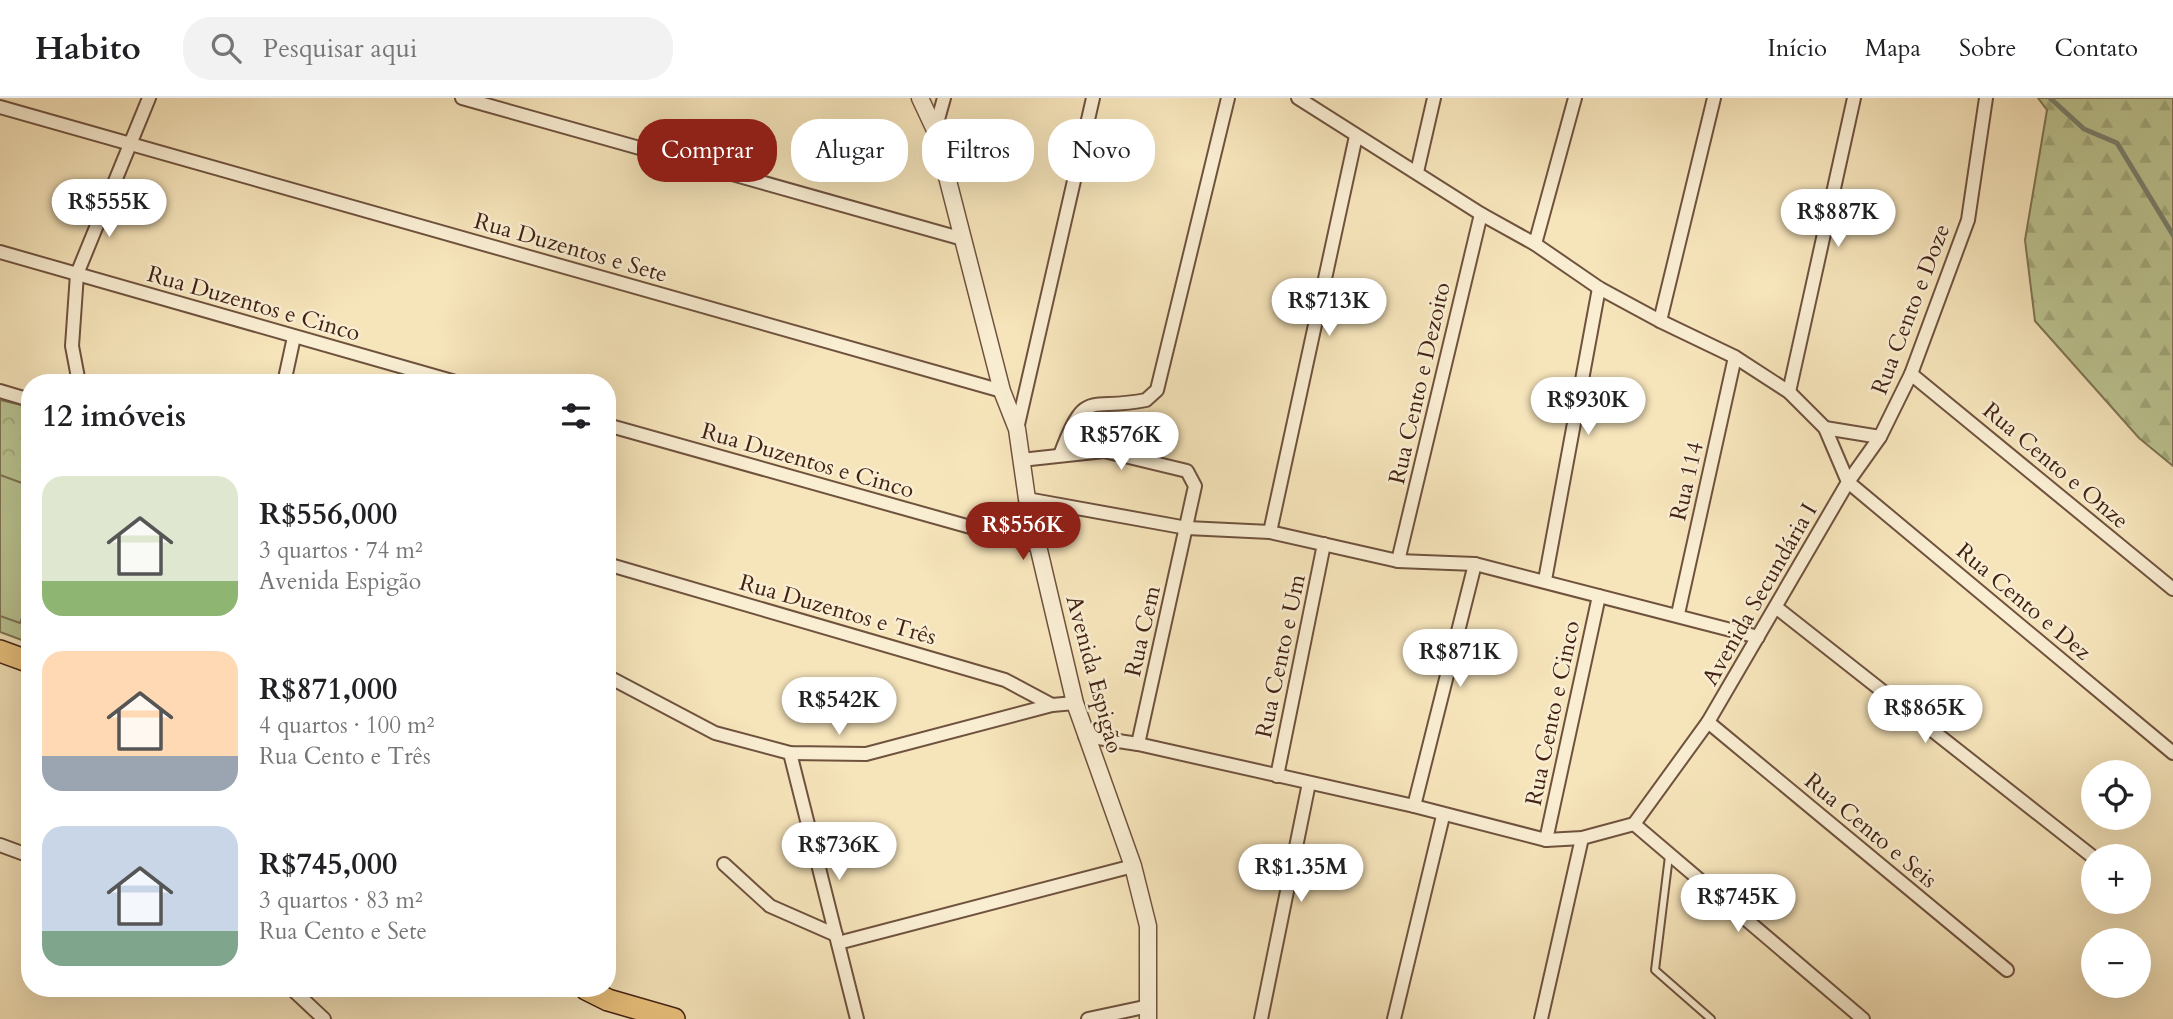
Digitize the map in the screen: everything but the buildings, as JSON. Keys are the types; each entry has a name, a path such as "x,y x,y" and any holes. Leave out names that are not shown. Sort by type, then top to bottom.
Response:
{"main road":[{"path":"0,650 21,658"},
{"path":"602,997 674,1019"}],"street":[{"path":"77,374 72,346 77,274 128,143 149,98"},
{"path":"462,98 962,239"},
{"name":"Avenida Espigão","path":"919,98 930,119"},
{"path":"938,119 944,98"},
{"path":"1017,429 1093,98"},
{"path":"1060,455 1072,421 1082,411 1095,403 1146,400 1157,390 1228,98"},
{"path":"1297,98 1481,214 1535,244 1599,288 1735,357 1789,392 1825,428 1848,482"},
{"path":"1417,172 1434,98"},
{"path":"1535,244 1575,98"},
{"path":"1660,321 1714,98"},
{"path":"1789,392 1854,98"},
{"name":"Rua Cento e Doze","path":"1848,482 1880,437 1912,374 1968,220 1986,98"},
{"name":"Rua Duzentos e Sete","path":"0,107 1002,391"},
{"path":"1270,532 1356,136"},
{"name":"Avenida Espigão","path":"948,182 1002,391 1017,429 1027,499 1075,703 1133,866 1148,926 1148,1013"},
{"name":"Rua Cento e Dezoito","path":"1398,561 1481,214"},
{"name":"Rua Duzentos e Cinco","path":"0,252 427,374"},
{"path":"1545,580 1599,288"},
{"path":"286,374 294,337"},
{"name":"Rua 114","path":"1678,614 1735,357"},
{"name":"Rua Cento e Onze","path":"1912,374 2173,589"},
{"path":"0,391 21,397"},
{"name":"Rua Duzentos e Cinco","path":"616,428 1038,546"},
{"path":"1825,428 1880,437"},
{"name":"Rua Cem","path":"1021,460 1104,451 1187,471 1195,486 1138,744"},
{"name":"Avenida Secundária I","path":"1634,824 1709,722 1848,482"},
{"name":"Rua Cento e Dez","path":"1848,482 2173,753"},
{"path":"1027,499 1186,528 1270,532 1398,561 1475,564 1678,614 1758,637"},
{"name":"Rua Cento e Um","path":"1277,776 1324,544"},
{"path":"1414,806 1475,564"},
{"name":"Rua Duzentos e Três","path":"616,567 1005,680 1052,705"},
{"name":"Rua Cento e Cinco","path":"1546,840 1599,596"},
{"path":"1777,608 2081,848"},
{"path":"616,681 715,733 790,753 866,754 1052,705 1075,703"},
{"name":"Rua Cento e Seis","path":"1709,722 2007,970"},
{"path":"1085,736 1138,744 1414,806 1443,816 1546,840 1582,838 1634,824 1863,1019"},
{"path":"790,753 857,1019"},
{"path":"1261,1019 1309,783"},
{"path":"1394,1019 1443,816"},
{"path":"1541,1019 1582,838"},
{"path":"0,845 21,853"},
{"path":"724,864 770,906 837,939 1133,866"},
{"path":"301,997 324,1019"},
{"path":"1088,1019 1148,1013"}],"lane":[{"path":"1670,854 1655,970 1711,1019"}],"green space":[{"path":"2038,98 2173,98 2173,466 2139,438 2035,321 2025,240 2047,110"},
{"path":"0,400 21,405 21,640 0,632"},
{"path":"0,475 21,483 21,620 20,623 0,616"}],"waterway":[{"path":"2050,98 2084,129 2117,143 2173,235"}]}
